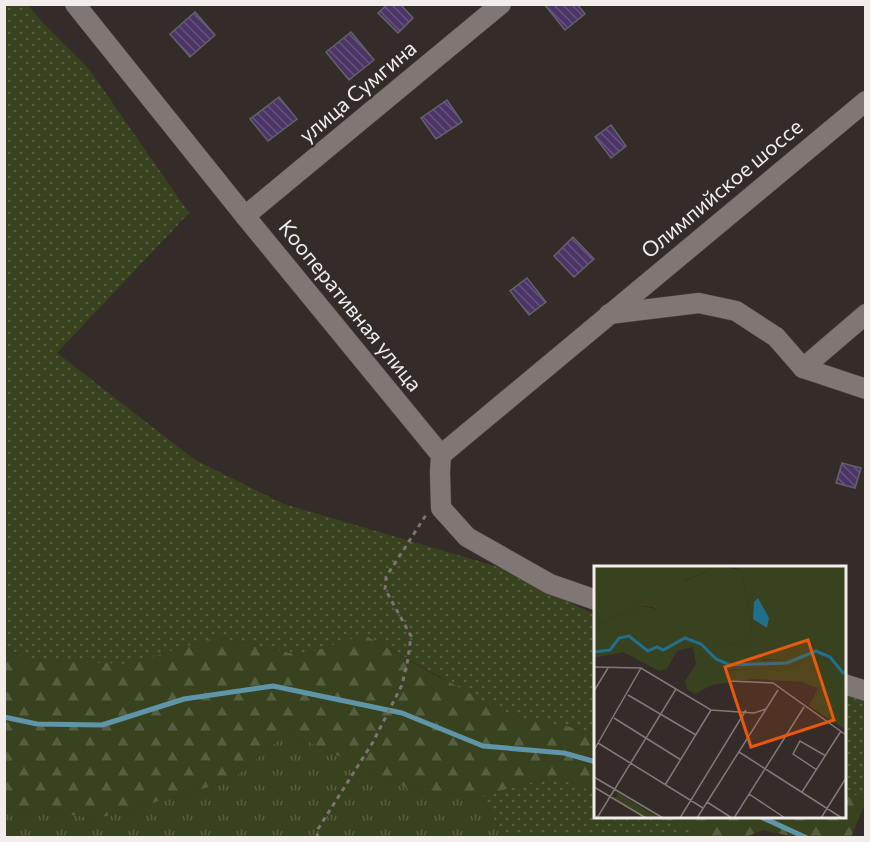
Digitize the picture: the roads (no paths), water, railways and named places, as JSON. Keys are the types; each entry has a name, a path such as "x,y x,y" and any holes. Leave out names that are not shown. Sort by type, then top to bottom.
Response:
{"street":[{"name":"Кооперативная улица","path":"75,4 441,455"},
{"name":"улица Сумгина","path":"245,216 501,4"},
{"name":"Олимпийское шоссе","path":"441,455 866,101"},
{"path":"609,314 699,303 736,311 776,337 803,368 866,389"},
{"path":"803,368 866,314"},
{"path":"441,455 441,508 467,537 550,584 594,599"},
{"path":"846,685 866,691"}],"waterway":[{"path":"4,717 37,724 102,725 184,699 273,686 402,713 483,746 564,753 594,761"},
{"path":"763,818 807,838"}]}
